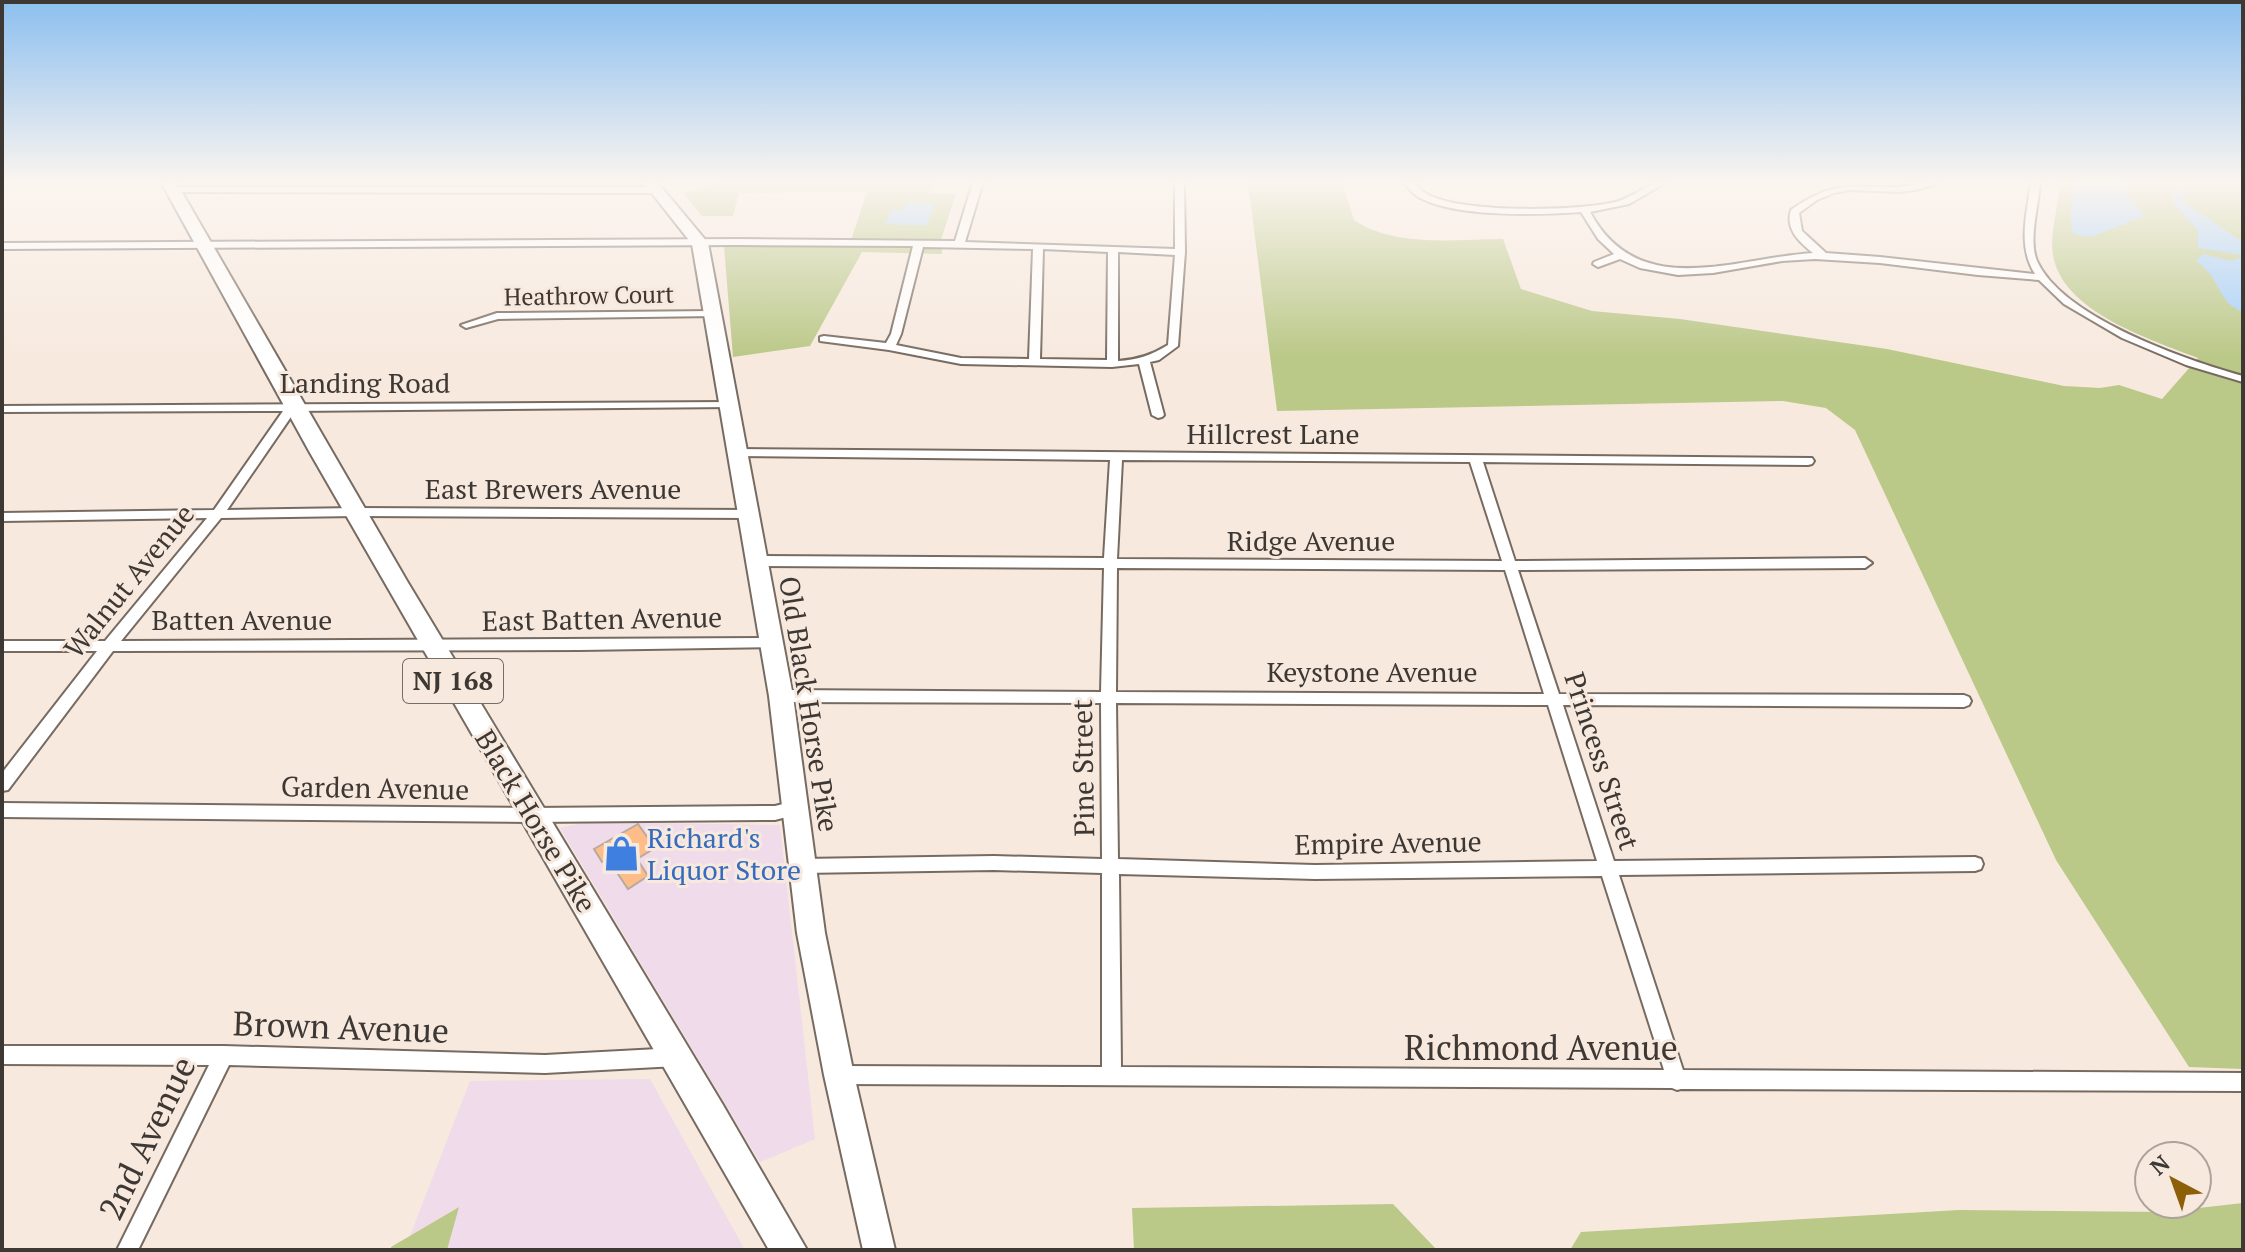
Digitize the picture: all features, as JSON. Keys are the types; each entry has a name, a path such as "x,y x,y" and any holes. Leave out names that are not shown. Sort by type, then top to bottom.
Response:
{"main road":[{"name":"Black Horse Pike","path":"201,240 292,407 357,512 531,815 789,1250"}],"street":[{"name":"Old Black Horse Pike","path":"698,240 714,314 781,696 811,933 839,1075 879,1250"},
{"path":"959,245 960,240"},
{"path":"824,339 889,347 961,361 1144,362 1173,346 1180,240"},
{"path":"1603,240 1612,251 1643,266 1682,271 1823,256 2043,277"},
{"path":"1804,240 1823,256"},
{"path":"2032,240 2031,260 2043,277 2074,306 2107,326 2194,364 2243,379"},
{"path":"889,347 896,334 919,244"},
{"path":"2,246 919,244 1180,252"},
{"path":"1034,363 1038,247"},
{"path":"1112,364 1113,248"},
{"path":"1598,264 1621,255"},
{"name":"Heathrow Court","path":"466,325 497,316 714,314"},
{"path":"1144,362 1158,415"},
{"name":"Landing Road","path":"2,409 729,405"},
{"name":"Walnut Avenue","path":"2,785 109,646 217,515 292,407"},
{"name":"Hillcrest Lane","path":"737,453 1808,461"},
{"name":"Pine Street","path":"1112,1077 1108,609 1113,564 1116,458"},
{"name":"Princess Street","path":"1475,458 1677,1081"},
{"name":"East Brewers Avenue","path":"2,517 357,512 748,514"},
{"name":"Ridge Avenue","path":"757,561 1512,565 1865,563"},
{"name":"East Batten Avenue","path":"433,647 771,643"},
{"name":"Batten Avenue","path":"2,646 433,647"},
{"name":"Keystone Avenue","path":"781,696 1964,701"},
{"name":"Garden Avenue","path":"2,810 531,815 775,813 795,808"},
{"name":"Empire Avenue","path":"802,866 994,863 1315,872 1609,866 1975,864"},
{"name":"Brown Avenue","path":"2,1055 224,1055 616,1064 677,1057"},
{"name":"2nd Avenue","path":"127,1250 224,1055"},
{"name":"Richmond Avenue","path":"839,1075 2243,1082"}],"shaded area":[{"path":"588,822 780,825 815,1139 760,1162 560,828"},
{"path":"650,1079 745,1250 447,1250 458,1207 410,1236 470,1081"}],"green space":[{"path":"851,240 941,240 942,254 862,252 810,346 733,357 724,246 850,243"},
{"path":"1255,240 1504,240 1521,289 1592,311 1680,319 1887,349 2064,386 2100,388 2119,385 2162,399 2198,358 2134,333 2091,308 2073,293 2060,275 2053,255 2052,240 2243,240 2243,1069 2189,1067 2056,860 1855,430 1826,408 1783,401 1277,411"},
{"path":"2243,1203 2243,1250 1570,1250 1581,1232 1959,1210 2133,1212 2133,1220 2213,1220 2213,1206"},
{"path":"1393,1204 1437,1250 1134,1250 1132,1208"},
{"path":"459,1207 447,1250 391,1250 391,1247"}],"water":[{"path":"2198,240 2241,240 2243,255 2198,248"},
{"path":"2203,254 2230,261 2243,257 2243,312 2228,302 2211,275 2196,261"}],"building":[{"name":"Richard's Liquor Store","path":"638,824 655,848 637,859 648,876 628,889 608,859 602,862 594,849"}],"place":[{"name":"Richard's Liquor Store","path":"621,854"}]}
